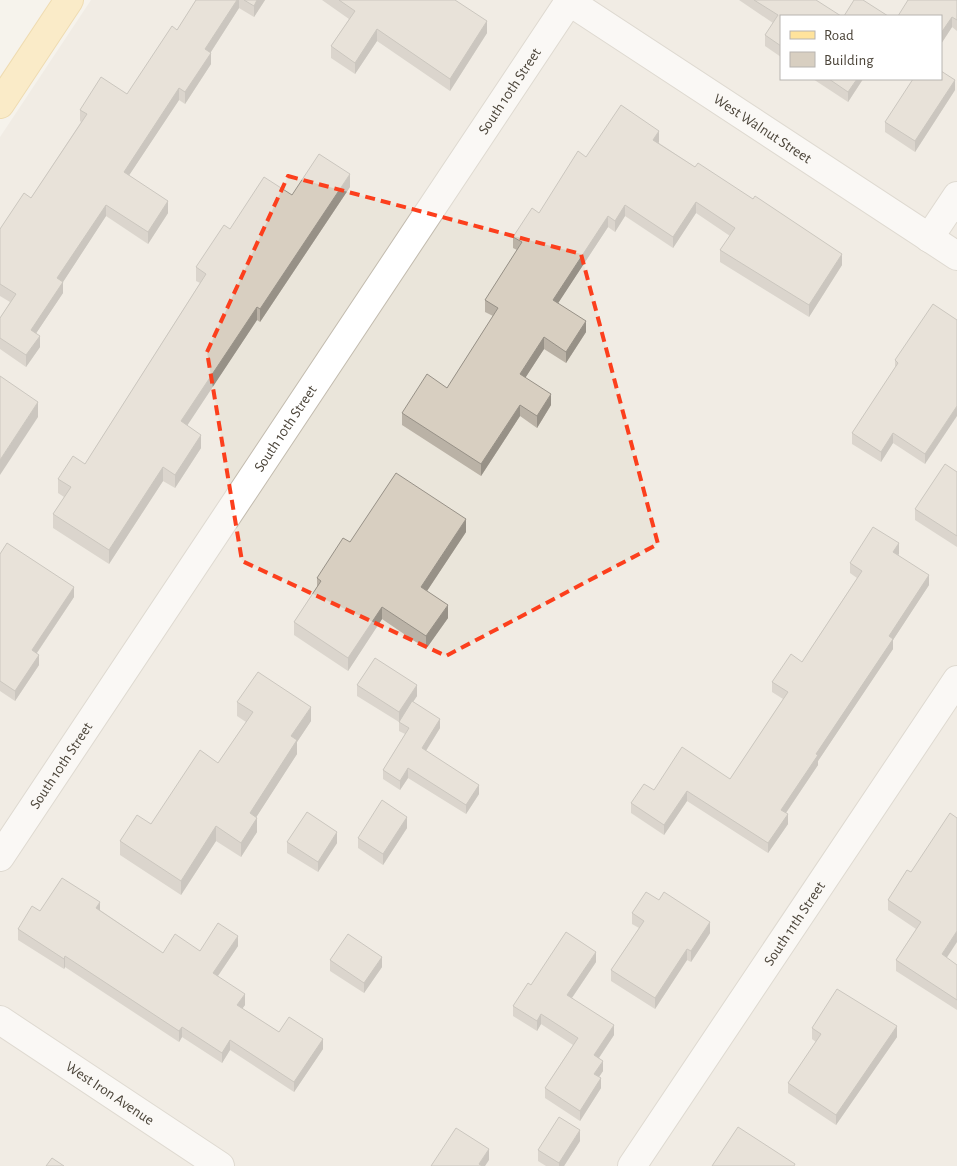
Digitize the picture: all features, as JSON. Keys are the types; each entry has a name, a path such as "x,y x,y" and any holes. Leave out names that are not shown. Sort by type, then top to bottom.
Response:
{"main road":[{"path":"0,104 69,0"}],"street":[{"name":"West Walnut Street","path":"569,0 957,256"},
{"name":"South 10th Street","path":"0,857 569,0"},
{"path":"929,238 957,196"},
{"name":"South 11th Street","path":"632,1166 957,680"},
{"name":"West Iron Avenue","path":"0,1020 220,1166"}],"highlighted area":[{"path":"288,176 581,254 658,544 446,656 242,561 207,352"}],"shaded area":[{"path":"91,0 957,0 957,1166 0,1166 0,137"}],"building":[{"path":"196,0 237,0 205,49 211,53 185,92 179,88 124,172 168,201 148,232 106,205 57,278 63,282 31,330 40,336 26,355 0,338 0,318 16,294 0,284 0,229 24,193 31,198 87,114 80,110 101,77 127,94 172,26 177,30"},
{"path":"244,0 257,0 254,6"},
{"path":"339,0 455,0 487,21 450,79 377,29 355,63 331,46 355,11"},
{"path":"754,0 816,0 839,15 780,15 780,45 765,35 778,15"},
{"path":"854,0 863,0 886,15 845,15"},
{"path":"908,0 957,0 957,20 952,17 942,32 942,15 899,15"},
{"path":"942,72 955,80 915,141 885,122 912,80 942,80"},
{"path":"830,80 856,80 848,92"},
{"path":"621,105 659,131 653,140 695,167 698,163 753,199 755,196 842,254 809,305 720,250 735,228 696,202 673,237 625,205 615,221 608,216 553,300 586,321 566,352 544,337 520,374 551,394 537,416 520,405 481,464 402,413 427,374 447,388 498,308 485,300 522,242 513,237 532,208 539,213 578,151 586,157"},
{"path":"319,154 350,174 260,309 257,307 181,421 201,435 175,475 163,467 109,550 53,514 71,487 58,479 73,456 85,464 206,274 196,267 224,225 230,229 264,177 292,195"},
{"path":"933,304 957,320 957,406 925,454 893,433 881,452 852,433 898,363 895,360"},
{"path":"0,376 38,402 0,460"},
{"path":"945,464 957,472 957,536 915,509"},
{"path":"396,473 466,519 421,587 448,605 426,636 382,607 348,658 294,622 321,581 317,578 343,538 350,542"},
{"path":"873,527 899,543 893,552 929,575 889,636 893,639 781,810 788,814 768,843 687,791 664,825 631,803 644,784 654,790 682,747 730,779 788,692 772,682 791,654 802,662 862,571 850,563"},
{"path":"7,543 74,587 32,650 39,655 15,691 0,681 0,554"},
{"path":"375,658 417,685 399,712 357,685"},
{"path":"258,672 311,707 291,736 297,740 250,813 257,818 241,843 216,826 181,881 120,841 137,815 151,824 200,750 218,763 253,712 237,702"},
{"path":"412,701 440,719 422,748 479,785 466,805 408,768 400,781 383,770 409,728 399,722"},
{"path":"382,800 407,817 383,854 358,838"},
{"path":"307,812 337,832 318,862 287,842"},
{"path":"950,813 957,818 957,931 942,954 957,965 957,1000 896,960 921,922 888,900 907,870 911,872"},
{"path":"62,878 100,902 96,908 163,953 175,934 200,951 218,923 238,936 213,973 245,994 237,1005 279,1032 289,1017 323,1039 294,1082 230,1040 222,1053 182,1027 179,1031 65,956 64,959 18,929 32,906 40,911"},
{"path":"646,892 659,900 664,892 710,922 691,951 687,949 655,998 611,970 644,921 632,913"},
{"path":"566,932 596,952 567,995 614,1025 594,1055 603,1061 594,1074 601,1078 580,1111 545,1088 578,1038 541,1014 537,1021 513,1006 528,983 531,985"},
{"path":"348,934 382,957 364,983 330,960"},
{"path":"837,989 897,1026 836,1115 788,1083 821,1034 812,1028"},
{"path":"559,1117 580,1130 559,1163 538,1150"},
{"path":"738,1127 795,1164 794,1166 712,1166"},
{"path":"456,1128 489,1149 479,1164 482,1166 431,1166"},
{"path":"52,1158 64,1166 46,1166"}]}
